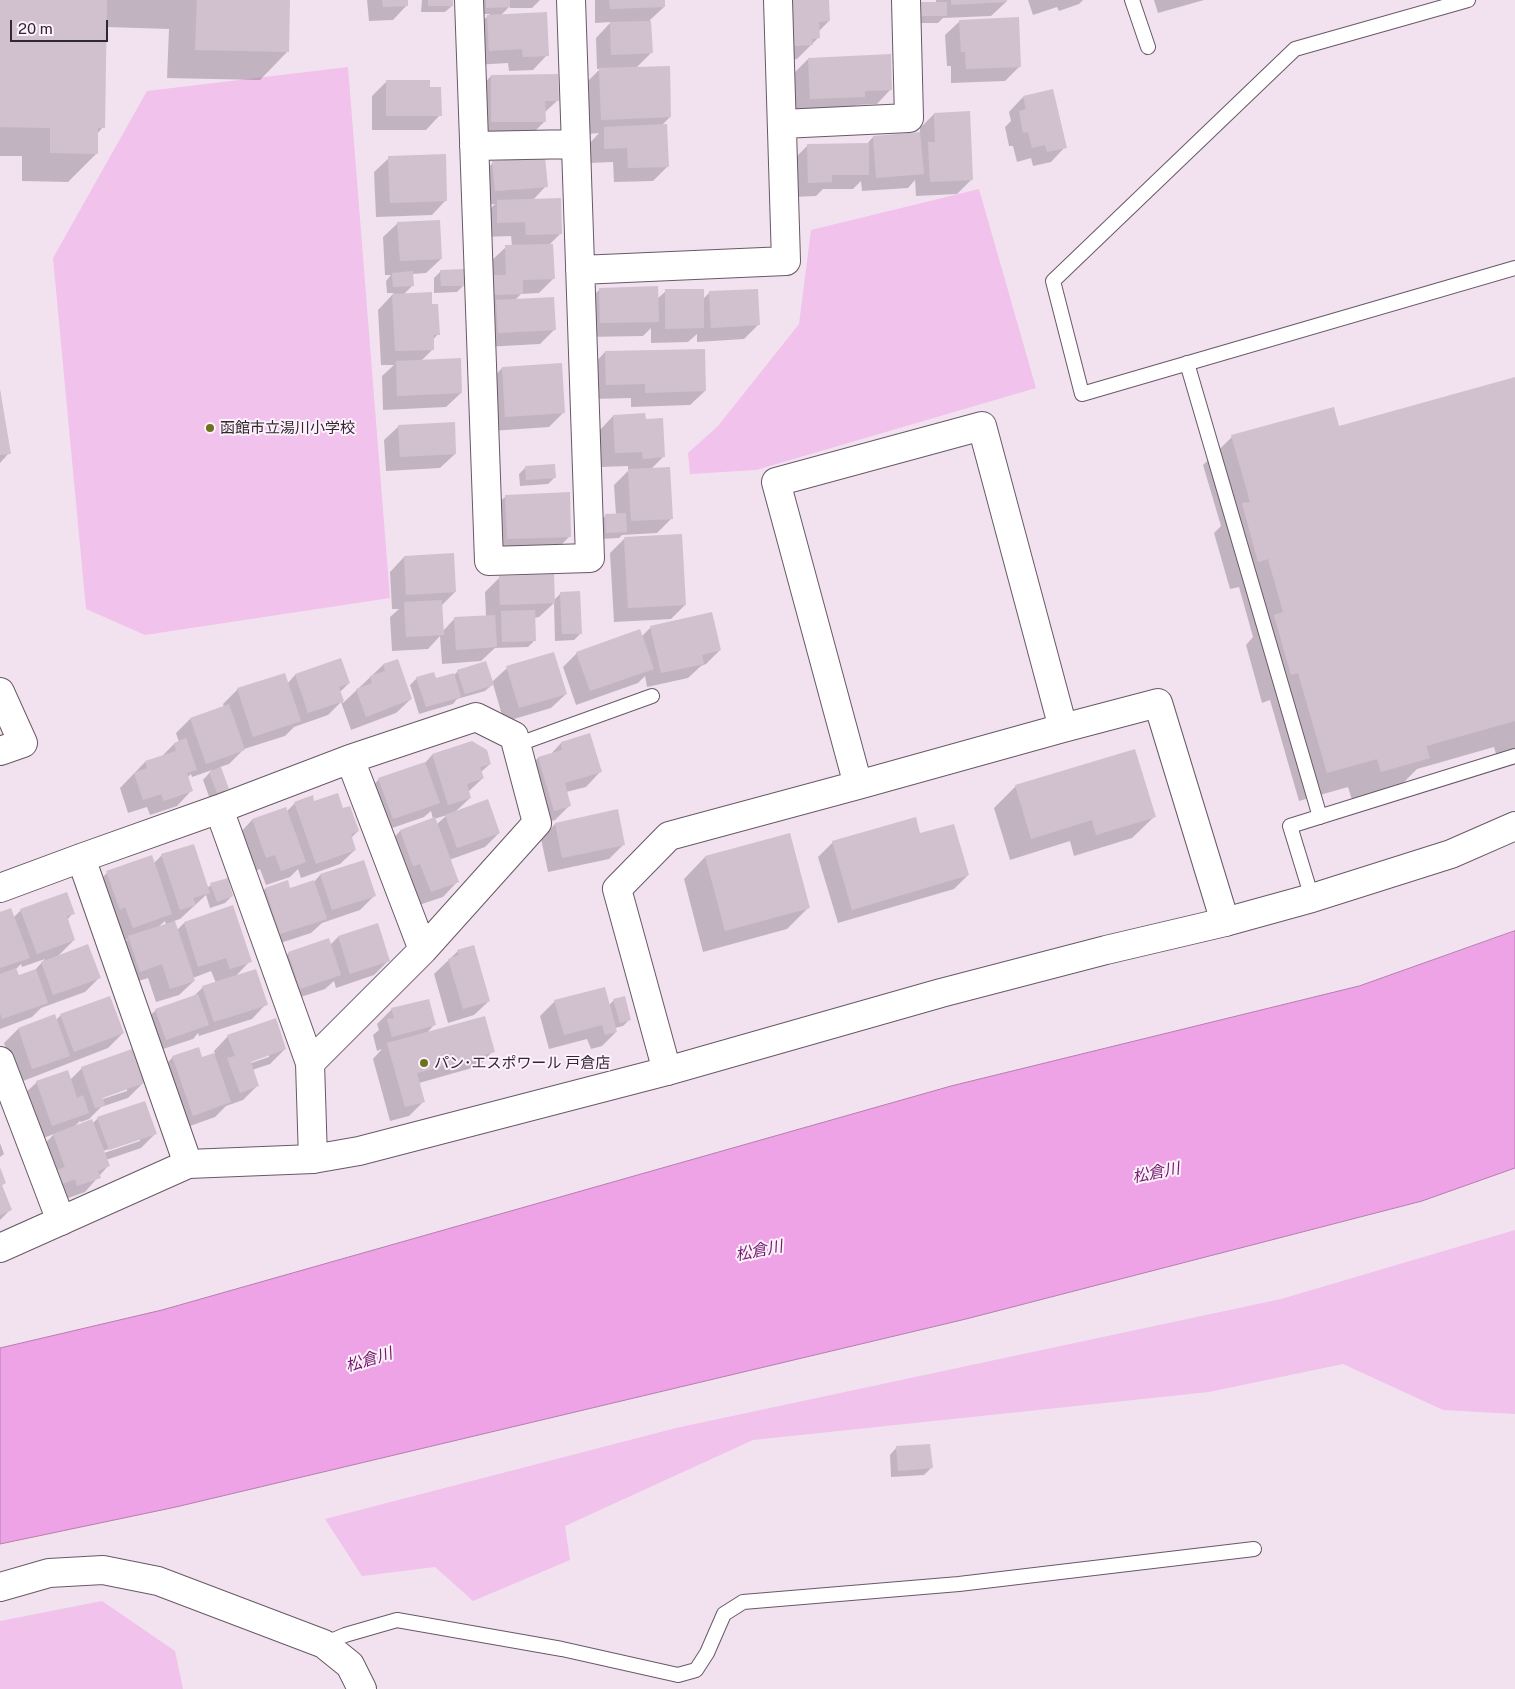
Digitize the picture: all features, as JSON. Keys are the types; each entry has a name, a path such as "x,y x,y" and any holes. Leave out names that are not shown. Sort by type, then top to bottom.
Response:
{"street":[{"path":"469,0 489,562 590,558 572,0"},
{"path":"580,270 786,261 778,0"},
{"path":"782,124 909,118 906,0"},
{"path":"474,146 576,144"},
{"path":"858,786 776,482 982,426 1063,728"},
{"path":"0,692 23,743 0,751"},
{"path":"667,1070 617,889 669,836 858,786 1063,728 1158,703 1225,922"},
{"path":"0,888 219,809 350,758 476,717 514,736 537,822 423,950 310,1062"},
{"path":"350,758 423,950"},
{"path":"219,809 310,1062 313,1159"},
{"path":"0,1248 188,1164 313,1159 359,1151 667,1070 941,993 1106,950 1225,922 1312,898 1451,854 1515,826"},
{"path":"81,858 188,1164"},
{"path":"0,1061 61,1221"},
{"path":"0,1587 49,1573 103,1570 158,1581 324,1644 350,1665 362,1689"}],"lane":[{"path":"1132,0 1148,48"},
{"path":"1461,1 1295,49 1054,281 1082,394 1515,268"},
{"path":"1187,363 1320,817"},
{"path":"516,745 652,696"},
{"path":"1312,898 1290,826 1515,756"},
{"path":"324,1644 345,1635 397,1620 562,1649 678,1675 696,1670 707,1653 724,1614 743,1602 959,1584 1254,1549"}],"shaded area":[{"name":"函館市立湯川小学校","path":"348,67 390,598 145,635 86,609 53,258 147,91"},
{"path":"979,189 1036,388 756,470 690,474 688,453 718,426 799,324 811,230"},
{"path":"1515,1230 1515,1414 1443,1410 1343,1364 1209,1392 753,1440 565,1526 570,1560 473,1601 435,1567 362,1576 325,1519 676,1428 1281,1299"},
{"path":"102,1601 175,1651 183,1689 0,1689 0,1621"}],"water":[{"name":"松倉川","path":"1515,931 1515,1168 1422,1201 966,1319 176,1507 0,1544 0,1348 162,1310 951,1086 1359,986"}],"building":[{"path":"0,0 107,0 105,128 98,128 98,154 50,153 50,128 0,127"},
{"path":"197,0 290,0 289,52 195,50"},
{"path":"382,0 408,0 408,6 383,7"},
{"path":"428,0 453,0 453,6 428,6"},
{"path":"486,0 510,0 510,7 486,8"},
{"path":"609,0 665,0 665,7 610,9"},
{"path":"789,0 829,0 830,21 819,22 820,38 812,39 813,45 791,46"},
{"path":"951,0 1007,0 1007,2 951,5"},
{"path":"919,2 947,2 947,16 919,16"},
{"path":"547,12 549,56 523,57 522,49 489,51 487,15"},
{"path":"1019,17 1021,67 966,69 965,52 961,52 959,20"},
{"path":"651,21 653,53 611,55 610,22"},
{"path":"891,54 892,90 865,91 865,97 810,99 808,58"},
{"path":"670,66 671,117 601,120 599,68"},
{"path":"558,74 559,101 545,101 546,122 491,122 491,75"},
{"path":"386,80 430,80 430,87 441,87 442,116 386,116"},
{"path":"1053,89 1067,148 1047,152 1045,145 1032,148 1028,132 1023,133 1019,111 1026,109 1023,96"},
{"path":"970,111 973,180 930,182 928,142 935,142 934,113"},
{"path":"667,124 669,167 628,168 627,148 604,149 604,127"},
{"path":"920,132 924,174 876,178 873,136"},
{"path":"869,143 869,175 832,175 832,182 808,183 807,144"},
{"path":"446,154 447,201 390,203 388,156"},
{"path":"545,157 548,187 495,191 492,161"},
{"path":"561,198 562,234 526,235 525,222 497,223 497,200"},
{"path":"440,220 442,259 400,261 397,222"},
{"path":"553,244 555,279 523,280 523,294 494,295 494,275 506,275 505,245"},
{"path":"465,269 465,286 441,286 440,270"},
{"path":"413,271 414,286 393,287 392,273"},
{"path":"658,286 659,322 600,323 599,288"},
{"path":"665,289 704,289 704,328 665,329"},
{"path":"758,289 760,325 711,328 709,291"},
{"path":"432,292 432,304 438,304 440,335 434,335 434,350 395,351 392,294"},
{"path":"554,297 556,330 498,333 496,300"},
{"path":"705,349 706,391 645,393 645,384 606,385 605,351"},
{"path":"461,358 462,393 397,396 396,361"},
{"path":"562,363 565,413 505,417 502,367"},
{"path":"1515,377 1515,721 1426,746 1430,758 1381,772 1377,759 1327,773 1298,673 1291,675 1274,615 1283,612 1268,559 1258,562 1242,503 1250,502 1231,435 1334,407 1339,426"},
{"path":"0,389 11,454 0,455"},
{"path":"645,413 646,419 663,418 665,457 643,459 642,452 615,453 613,415"},
{"path":"455,422 456,454 400,457 398,425"},
{"path":"555,464 556,478 526,480 525,466"},
{"path":"670,467 673,519 631,521 628,469"},
{"path":"570,492 571,537 507,539 505,495"},
{"path":"626,513 627,532 606,533 605,514"},
{"path":"682,534 686,605 628,608 624,537"},
{"path":"454,553 456,592 406,595 404,556"},
{"path":"554,574 555,603 500,605 499,576"},
{"path":"580,591 582,634 562,634 560,592"},
{"path":"442,600 444,635 406,637 404,602"},
{"path":"535,610 536,641 502,642 501,611"},
{"path":"712,612 721,650 702,655 704,664 661,673 650,626"},
{"path":"495,615 497,647 456,650 454,617"},
{"path":"640,629 654,669 590,691 576,652"},
{"path":"554,652 567,694 519,708 506,666"},
{"path":"341,658 350,683 339,687 344,701 308,713 295,674"},
{"path":"398,659 412,699 366,717 356,689 372,683 370,676 385,671 383,664"},
{"path":"486,661 494,685 465,694 457,670"},
{"path":"434,672 436,678 454,673 461,697 426,707 416,677"},
{"path":"285,673 301,721 253,737 237,688"},
{"path":"229,704 245,750 206,764 190,718"},
{"path":"590,733 602,772 565,783 571,806 554,811 538,757 562,750 561,742"},
{"path":"186,738 197,770 187,773 193,791 164,801 161,794 143,800 134,773 147,768 145,761 176,751 174,743"},
{"path":"472,741 487,750 491,764 480,767 484,778 467,784 471,798 448,805 432,754"},
{"path":"1135,749 1156,817 1096,835 1092,820 1031,839 1015,785"},
{"path":"425,762 440,803 393,819 378,778"},
{"path":"221,767 229,789 217,793 209,772"},
{"path":"338,793 343,808 350,806 359,831 351,834 356,850 316,864 294,802 313,795 314,801"},
{"path":"488,799 500,833 457,848 445,815"},
{"path":"286,807 306,862 281,871 275,855 266,858 252,819"},
{"path":"618,809 625,845 562,858 555,823"},
{"path":"435,817 459,882 431,892 420,864 413,866 400,830"},
{"path":"916,817 920,833 954,824 969,875 852,910 832,841"},
{"path":"790,833 810,908 725,931 705,856"},
{"path":"194,844 210,893 193,898 196,905 180,910 161,854"},
{"path":"152,855 172,914 133,928 125,907 120,910 106,871"},
{"path":"364,860 376,896 332,910 320,874"},
{"path":"228,878 233,896 217,902 210,883"},
{"path":"288,880 290,888 314,880 327,919 280,934 265,888"},
{"path":"67,892 75,914 67,916 75,940 37,954 20,909"},
{"path":"233,905 252,962 230,969 226,958 198,967 184,922"},
{"path":"11,908 30,958 0,968 0,912"},
{"path":"175,921 195,981 170,989 162,964 140,972 128,936"},
{"path":"378,923 390,961 350,974 338,936"},
{"path":"329,938 341,975 300,989 288,952"},
{"path":"88,944 101,978 53,995 41,962"},
{"path":"474,945 490,1001 463,1009 448,959 459,955 457,950"},
{"path":"16,968 19,975 36,969 48,1003 2,1019 0,1013 0,974"},
{"path":"256,969 268,1005 214,1022 202,986"},
{"path":"605,987 617,1032 605,1035 602,1025 564,1035 554,1000"},
{"path":"198,994 209,1025 166,1040 155,1009"},
{"path":"110,996 124,1033 74,1052 60,1014"},
{"path":"625,996 631,1020 620,1023 613,999"},
{"path":"429,999 436,1025 392,1037 387,1019 394,1018 391,1008"},
{"path":"55,1014 70,1056 32,1069 18,1028"},
{"name":"パン･エスポワール 戸倉店","path":"485,1016 495,1052 417,1073 425,1102 405,1107 387,1043"},
{"path":"276,1018 286,1049 251,1062 259,1086 240,1093 227,1058 235,1056 227,1035"},
{"path":"199,1047 202,1057 214,1053 231,1102 193,1116 172,1056"},
{"path":"132,1049 144,1083 103,1098 105,1105 95,1108 81,1067"},
{"path":"68,1070 77,1098 83,1095 89,1113 52,1126 36,1081"},
{"path":"145,1101 157,1134 109,1150 97,1117"},
{"path":"92,1119 110,1166 98,1171 101,1178 77,1186 75,1179 57,1186 52,1172 65,1167 53,1134"},
{"path":"0,1167 6,1183 2,1185 12,1210 0,1215"},
{"path":"930,1444 933,1468 898,1471 896,1446"}],"place":[{"name":"函館市立湯川小学校","path":"210,428"},
{"name":"パン･エスポワール 戸倉店","path":"424,1063"}]}
